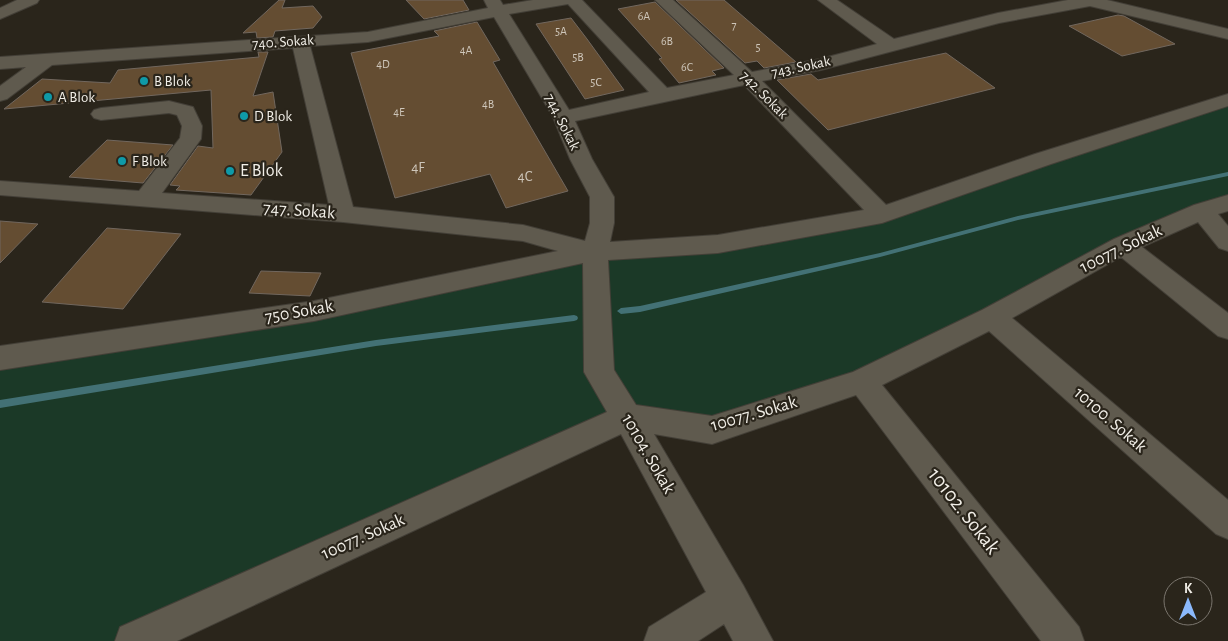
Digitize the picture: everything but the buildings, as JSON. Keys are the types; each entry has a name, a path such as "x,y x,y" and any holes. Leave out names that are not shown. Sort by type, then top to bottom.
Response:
{"street":[{"path":"0,5 11,0"},
{"path":"0,14 31,0"},
{"name":"740. Sokak","path":"0,62 368,37 494,5 563,0"},
{"path":"574,0 663,95"},
{"name":"742. Sokak","path":"663,0 748,78 882,215"},
{"path":"826,0 892,46"},
{"path":"1020,0 1038,11"},
{"path":"1088,0 1228,34"},
{"name":"743. Sokak","path":"563,117 821,64 998,18 1088,0"},
{"name":"744. Sokak","path":"494,5 563,117 581,159 602,197 602,223 595,252"},
{"path":"300,41 343,214"},
{"path":"0,95 48,59"},
{"path":"595,252 718,244 882,215 1044,159 1228,100"},
{"path":"102,114 169,107 186,111 192,126 190,139 144,199"},
{"name":"747. Sokak","path":"0,188 343,214 524,233 595,252"},
{"path":"1215,207 1228,242"},
{"name":"10077. Sokak","path":"134,641 627,417 712,430 862,381 992,317 1123,245 1215,207"},
{"path":"1123,245 1228,328"},
{"name":"750 Sokak","path":"0,358 314,311 595,252"},
{"name":"10104. Sokak","path":"595,252 599,372 627,417 754,641"},
{"name":"10100. Sokak","path":"992,317 1228,522"},
{"name":"10102. Sokak","path":"862,381 1065,641"},
{"path":"662,641 730,598"}],"green space":[{"path":"1228,100 1228,203 992,317 712,430 627,417 133,641 0,641 0,358 595,252 882,215"}],"waterway":[{"path":"621,311 640,309 880,255 1018,218 1228,174"},
{"path":"0,404 376,343 574,318"}],"place":[{"name":"B Blok","path":"144,81"},
{"name":"A Blok","path":"48,97"},
{"name":"D Blok","path":"244,116"},
{"name":"F Blok","path":"122,161"},
{"name":"E Blok","path":"230,171"}]}
